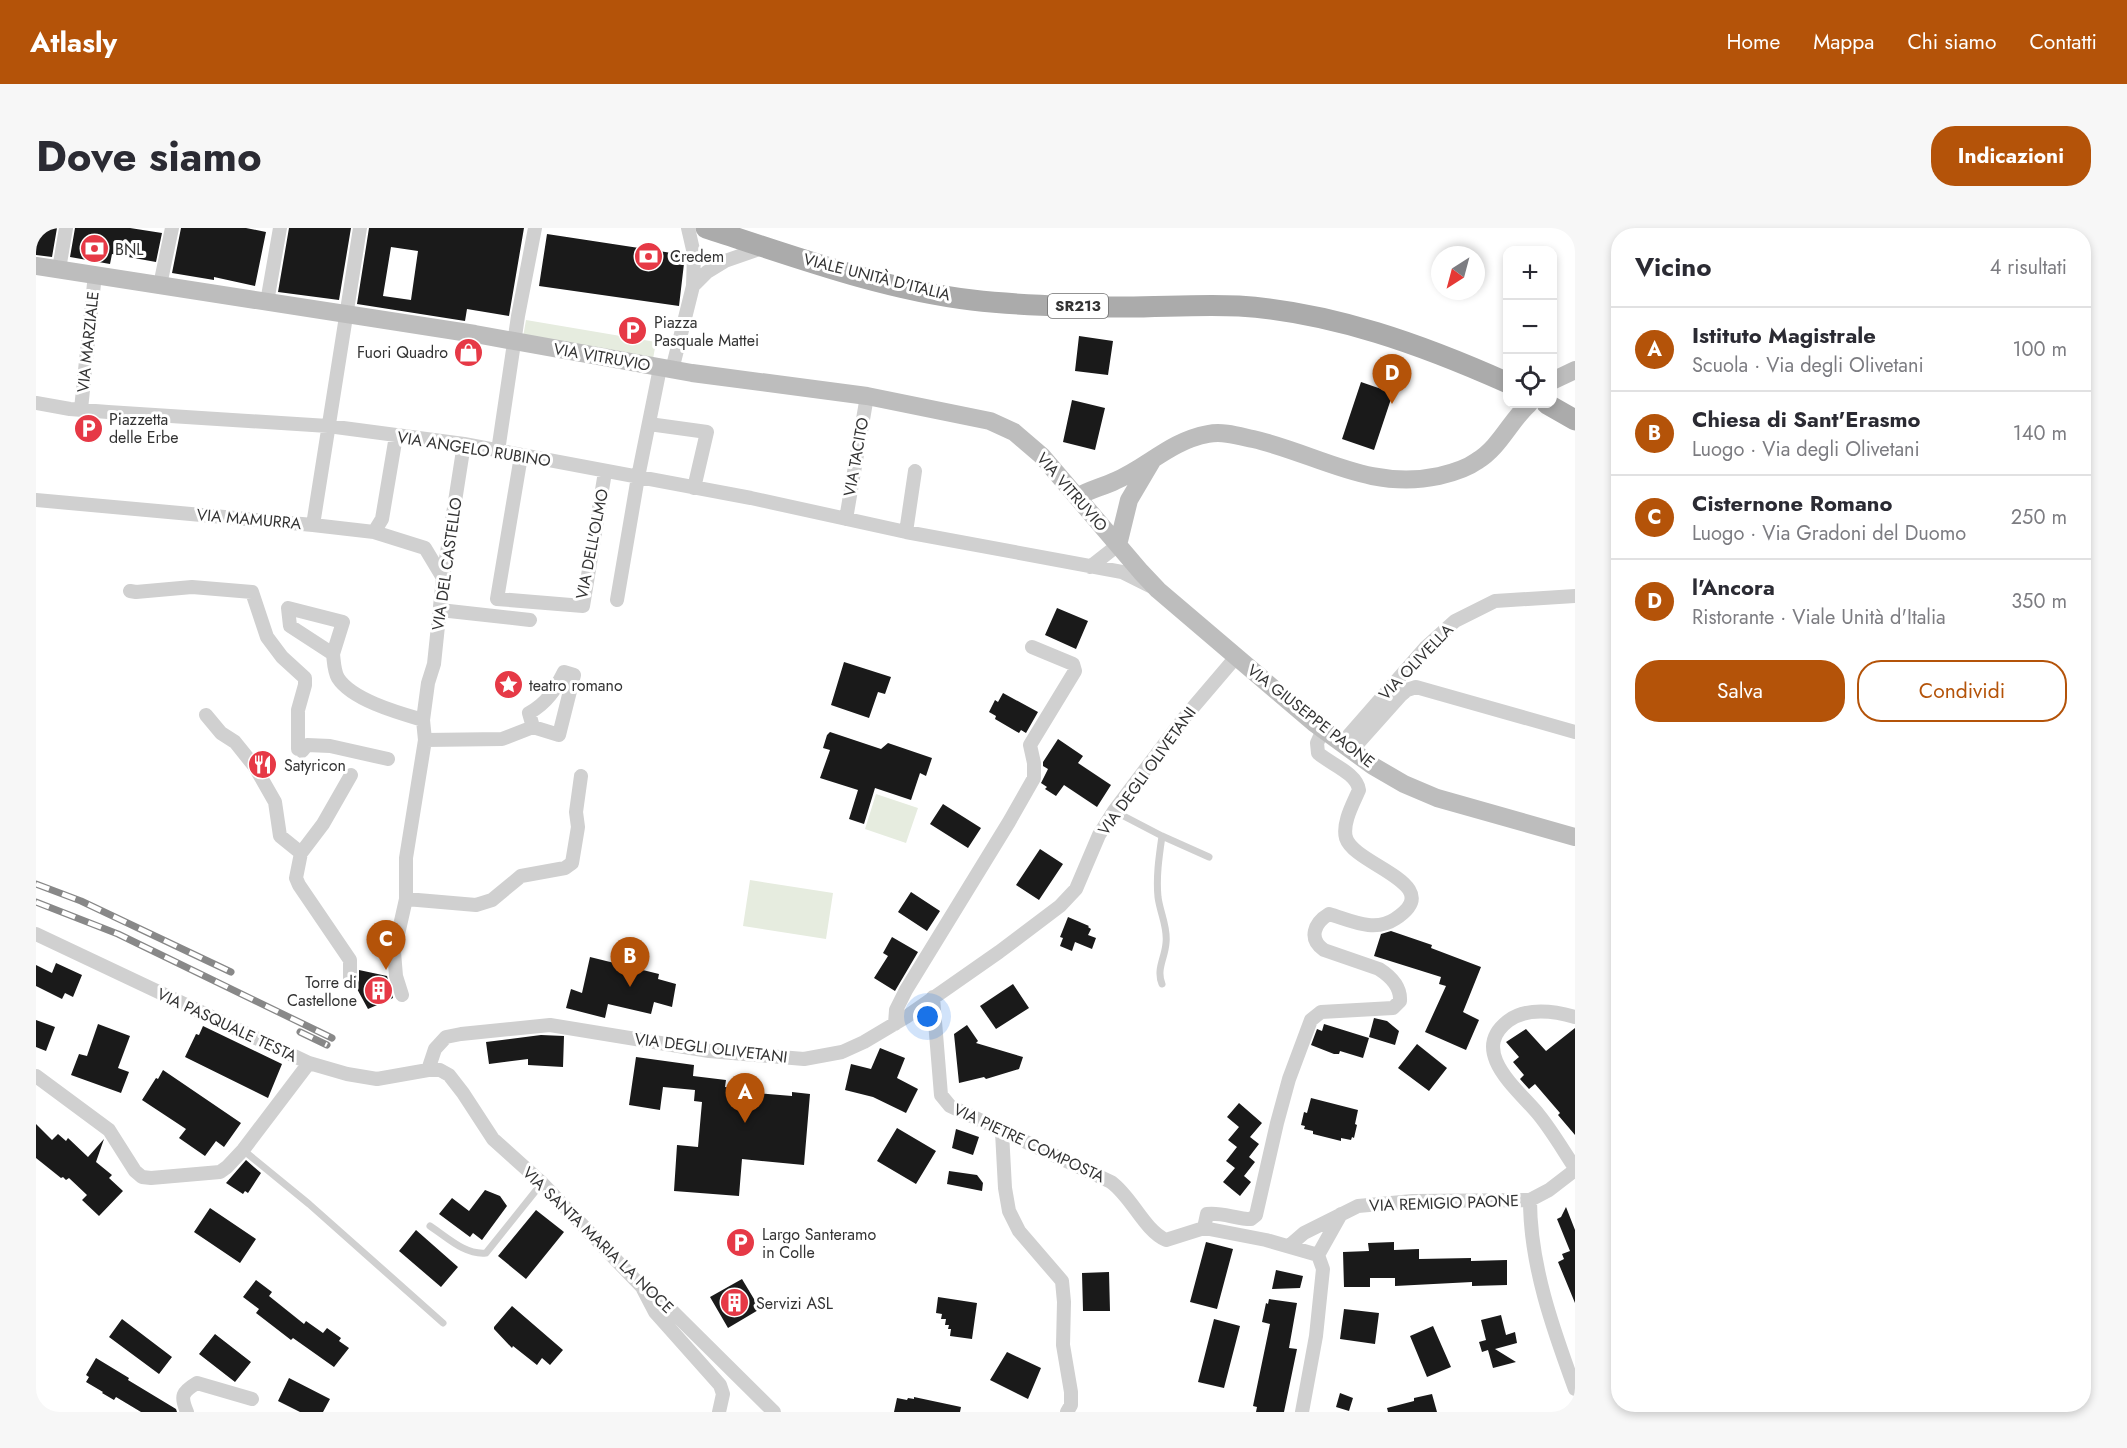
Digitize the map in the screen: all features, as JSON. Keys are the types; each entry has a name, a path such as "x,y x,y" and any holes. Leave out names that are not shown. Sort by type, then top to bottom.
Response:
{"main road":[{"name":"VIALE UNITÀ D'ITALIA","path":"706,228 845,272 913,290 972,300 1055,306 1239,306 1282,311 1397,339 1503,380"},
{"path":"1554,408 1575,420"}],"street":[{"path":"59,269 66,228"},
{"path":"160,285 172,228"},
{"path":"267,302 280,228"},
{"path":"313,525 360,228"},
{"path":"498,451 514,341 535,228"},
{"path":"617,600 649,424 693,286 694,254 688,228"},
{"path":"693,286 707,272 725,261 765,247"},
{"name":"VIA VITRUVIO","path":"36,266 514,341 666,369 867,396 990,421 1014,432 1042,456 1118,545"},
{"name":"VIA MARZIALE","path":"81,409 95,274"},
{"path":"1557,379 1575,370"},
{"name":"VIA TACITO","path":"846,519 867,396"},
{"name":"VIA ANGELO RUBINO","path":"36,403 81,409 328,426 464,444 906,532 1122,572 1158,590"},
{"path":"1077,497 1086,491 1116,481 1175,444 1209,434 1224,434 1274,444 1367,476 1395,480 1422,479 1462,469 1478,461 1493,449 1525,408"},
{"path":"649,424 708,432 694,488"},
{"path":"374,532 382,519 396,436"},
{"name":"VIA DEL CASTELLO","path":"402,995 396,976 394,952 406,899 406,858 425,740 423,720 428,683 434,664 443,578 464,444"},
{"name":"VIA DELL'OLMO","path":"521,456 497,599 583,606 605,472"},
{"path":"1090,567 1118,545 1129,500 1154,457"},
{"path":"906,532 915,471"},
{"name":"VIA MAMURRA","path":"36,500 374,532 424,548 443,578"},
{"name":"VIA GIUSEPPE PAONE","path":"1118,545 1158,590 1346,747 1404,784 1437,798 1575,837"},
{"path":"130,591 192,587 252,592 267,637 282,657 305,678 298,710 300,750 308,745 330,746 388,759"},
{"name":"VIA OLIVELLA","path":"1346,747 1425,648 1455,621 1495,601 1575,596"},
{"path":"290,626 288,608 343,622 333,654 337,675 348,690 389,711 423,720"},
{"path":"440,610 530,620"},
{"path":"267,637 290,626"},
{"path":"290,626 333,654"},
{"path":"895,1024 896,1010 906,990 1010,822 1034,778 1034,763 1030,745 1075,671 1073,664 1032,647"},
{"name":"VIA DEGLI OLIVETANI","path":"428,1070 435,1049 443,1039 462,1034 550,1025 709,1051 804,1059 842,1052 895,1024 999,952 1060,906 1076,889 1099,836 1114,811 1184,718 1236,657"},
{"path":"425,740 502,739 533,727 559,735 574,675 564,672 553,693 540,707 529,713 533,727"},
{"path":"1346,747 1401,695 1416,687 1575,732"},
{"path":"206,715 221,733 235,742 255,767 275,802 280,836 301,853"},
{"path":"1204,1228 1207,1214 1215,1213 1244,1219 1251,1219 1256,1215 1289,1079 1311,1020 1321,1012 1393,1008 1400,1001 1399,991 1387,974 1324,950 1318,946 1314,938 1317,926 1329,914 1369,926 1380,926 1401,915 1409,907 1412,898 1410,891 1402,881 1359,854 1349,843 1346,837 1346,823 1359,790 1358,785 1352,777 1318,753 1317,743 1323,730"},
{"path":"350,979 350,960 298,885 296,878 301,853 323,824 351,776"},
{"path":"406,899 485,904 521,876 565,867 572,863 578,827 576,812 581,776"},
{"name":"VIA PASQUALE TESTA","path":"36,934 309,1064 377,1079 428,1070"},
{"name":"VIA PIETRE COMPOSTA","path":"933,997 941,1095 950,1106 1111,1182 1119,1188 1149,1225 1166,1240 1204,1228 1289,1246 1318,1255"},
{"path":"1575,1017 1562,1013 1537,1012 1514,1017 1507,1021 1497,1034 1494,1051 1498,1068 1540,1116 1575,1169"},
{"path":"36,1076 109,1130 135,1171 142,1177 151,1178 220,1172 227,1167 243,1150 309,1064"},
{"name":"VIA SANTA MARIA LA NOCE","path":"428,1070 440,1070 449,1075 493,1138 542,1183 642,1287 666,1305 774,1412"},
{"path":"1002,1132 1005,1188 1009,1211 1019,1231 1062,1281 1063,1345 1071,1392 1071,1405 1067,1412"},
{"name":"VIA REMIGIO PAONE","path":"1289,1246 1304,1233 1358,1206 1413,1201 1530,1200 1549,1190 1575,1169"},
{"path":"1530,1200 1540,1278 1552,1327 1575,1389"},
{"path":"1302,1412 1316,1336 1323,1269 1318,1255 1341,1215"},
{"path":"642,1287 655,1312 720,1385 723,1395 719,1412"},
{"path":"187,1412 183,1396 187,1389 197,1383 252,1400"}],"lane":[{"path":"1114,811 1209,857"},
{"path":"1162,836 1157,876 1158,899 1166,933 1166,945 1159,970 1162,984"},
{"path":"243,1150 318,1211 443,1323"},
{"path":"430,1226 466,1251 477,1254 486,1253 542,1183"}],"shaded area":[{"path":"526,320 656,342 653,359 523,337"},
{"path":"876,794 918,808 906,843 865,829"},
{"path":"750,880 833,893 826,939 743,926"}],"building":[{"path":"36,228 57,228 52,257 36,255"},
{"path":"75,228 130,228 162,233 156,262 112,254 110,264 70,257"},
{"path":"181,228 246,228 266,232 255,286 214,277 214,280 172,273"},
{"path":"289,228 351,228 339,300 278,292"},
{"path":"369,228 524,228 509,316 467,309 465,321 357,304","holes":["391,247 418,251 411,300 383,296"]},
{"path":"547,234 685,255 679,306 539,286"},
{"path":"1079,336 1113,341 1108,375 1075,371"},
{"path":"1361,382 1393,393 1374,450 1342,439"},
{"path":"1072,400 1105,408 1095,450 1063,442"},
{"path":"1057,608 1088,621 1076,649 1045,635"},
{"path":"844,662 891,677 885,694 878,692 869,718 831,705"},
{"path":"1003,693 1038,712 1026,733 1021,730 1019,733 995,719 996,716 989,712 995,700 998,702"},
{"path":"830,732 881,749 888,743 932,758 926,776 920,773 911,800 875,788 864,824 849,819 858,790 820,778 830,750 823,748"},
{"path":"1058,739 1083,756 1078,763 1111,785 1097,807 1064,785 1056,796 1045,789 1047,787 1041,783 1048,769 1043,766 1043,762"},
{"path":"943,804 981,828 968,848 930,824"},
{"path":"1040,849 1063,864 1039,900 1016,885"},
{"path":"911,892 940,911 927,931 898,912"},
{"path":"1068,917 1089,926 1091,929 1088,935 1096,938 1092,949 1075,942 1072,951 1060,946 1063,938 1060,937"},
{"path":"1391,931 1432,945 1431,948 1481,967 1463,1012 1479,1020 1466,1050 1425,1032 1446,986 1439,984 1441,977 1374,956 1381,934"},
{"path":"892,937 918,952 895,991 874,978 888,956 883,953"},
{"path":"590,957 659,974 658,979 676,984 672,1007 654,1002 651,1014 608,1004 605,1018 566,1008 571,989 582,993"},
{"path":"56,963 82,975 73,997 65,993 62,999 36,986 36,965 52,973"},
{"name":"Torre di Castellone","path":"359,970 387,976 393,998 368,1009 356,987"},
{"path":"1013,984 1029,1008 996,1029 980,1006"},
{"path":"1374,1018 1387,1021 1399,1031 1395,1045 1369,1037"},
{"path":"36,1020 55,1027 46,1051 36,1047"},
{"path":"98,1024 130,1036 118,1068 129,1072 121,1093 71,1075 79,1054 87,1056"},
{"path":"1324,1024 1369,1038 1363,1058 1340,1051 1339,1054 1334,1054 1311,1045 1317,1029 1322,1031"},
{"path":"967,1025 978,1041 976,1043 1023,1057 1019,1069 986,1079 984,1077 959,1083 954,1034"},
{"path":"203,1026 282,1064 268,1098 185,1057 196,1034 199,1035"},
{"path":"1575,1028 1575,1135 1535,1084 1529,1089 1520,1079 1524,1075 1513,1062 1519,1057 1506,1042 1526,1029 1546,1051"},
{"path":"541,1035 564,1036 563,1067 528,1065 528,1059 489,1064 486,1042"},
{"path":"1417,1044 1447,1068 1429,1091 1398,1068"},
{"path":"880,1048 905,1058 897,1078 918,1089 906,1113 873,1097 845,1090 851,1064 871,1069"},
{"path":"636,1057 694,1065 693,1076 726,1080 725,1087 732,1088 732,1091 792,1096 792,1092 810,1094 804,1165 742,1159 739,1196 674,1191 677,1145 698,1147 702,1102 694,1101 695,1090 663,1087 660,1110 629,1105"},
{"path":"163,1070 241,1123 224,1147 216,1141 205,1156 179,1138 186,1129 142,1100"},
{"path":"1311,1098 1358,1110 1354,1138 1352,1137 1351,1140 1341,1138 1341,1141 1313,1134 1313,1131 1304,1129 1305,1126 1301,1125"},
{"path":"1239,1103 1262,1123 1250,1137 1259,1144 1249,1157 1255,1162 1244,1176 1251,1182 1240,1196 1223,1182 1235,1168 1226,1161 1237,1147 1228,1140 1239,1127 1227,1117"},
{"path":"36,1124 52,1140 58,1134 66,1141 68,1138 88,1157 104,1139 96,1162 112,1175 109,1178 123,1191 99,1216 82,1200 87,1195 69,1178 66,1180 61,1178 36,1158"},
{"path":"897,1128 936,1151 916,1184 877,1161"},
{"path":"956,1129 979,1137 973,1155 952,1148"},
{"path":"246,1160 261,1173 248,1193 245,1191 243,1194 226,1183"},
{"path":"949,1171 977,1175 983,1183 982,1191 947,1184"},
{"path":"485,1190 500,1196 507,1206 482,1240 473,1233 470,1237 439,1214 452,1198 469,1211"},
{"path":"1566,1207 1575,1230 1575,1303 1558,1262 1564,1259 1562,1254 1570,1251 1557,1219 1561,1217"},
{"path":"210,1208 256,1239 240,1263 194,1232"},
{"path":"536,1210 564,1232 526,1279 498,1256"},
{"path":"416,1230 458,1267 441,1287 399,1251"},
{"path":"1206,1242 1233,1249 1217,1309 1190,1302"},
{"path":"1394,1242 1394,1250 1419,1249 1419,1259 1507,1260 1507,1285 1472,1286 1472,1282 1395,1286 1395,1278 1370,1278 1370,1287 1344,1287 1343,1252 1369,1251 1368,1243"},
{"path":"1276,1270 1303,1276 1300,1288 1272,1289"},
{"path":"1109,1272 1110,1311 1083,1311 1082,1273"},
{"name":"Servizi ASL","path":"742,1279 760,1309 728,1328 710,1297"},
{"path":"256,1280 272,1292 269,1296 304,1324 306,1321 323,1333 327,1328 341,1338 339,1341 349,1348 334,1367 293,1338 291,1340 256,1313 259,1309 243,1297"},
{"path":"938,1297 977,1303 972,1339 950,1336 951,1329 948,1329 949,1325 945,1325 946,1319 941,1319 942,1314 936,1313"},
{"path":"1269,1299 1297,1303 1289,1348 1297,1349 1284,1412 1256,1412 1257,1407 1253,1406 1270,1324 1262,1322"},
{"path":"512,1306 563,1350 550,1365 542,1358 537,1365 513,1346 512,1348 494,1329"},
{"path":"1344,1309 1379,1313 1375,1344 1340,1339"},
{"path":"1501,1315 1506,1335 1515,1332 1517,1343 1495,1349 1516,1362 1493,1368 1488,1350 1482,1352 1479,1342 1486,1340 1481,1320"},
{"path":"122,1319 172,1357 159,1374 109,1337"},
{"path":"1214,1319 1240,1326 1224,1388 1198,1382"},
{"path":"1433,1326 1451,1367 1427,1377 1410,1336"},
{"path":"215,1334 251,1362 235,1382 199,1354"},
{"path":"1007,1352 1041,1368 1028,1399 990,1380"},
{"path":"96,1358 176,1409 177,1412 141,1412 116,1397 114,1400 102,1393 86,1382 89,1377 86,1375"},
{"path":"289,1378 330,1399 323,1412 300,1412 278,1401"},
{"path":"1340,1393 1353,1398 1349,1411 1336,1407"},
{"path":"1432,1394 1437,1412 1388,1412 1387,1408"},
{"path":"914,1397 961,1407 960,1412 894,1412 897,1398 907,1400 908,1398 914,1399"}],"railway":[{"path":"36,884 81,901 231,972"},
{"path":"36,902 118,934 332,1038"},
{"path":"300,1032 327,1045"}],"place":[{"name":"BNL","path":"94,249"},
{"name":"Credem","path":"649,256"},
{"name":"Piazza Pasquale Mattei","path":"633,331"},
{"name":"Fuori Quadro","path":"469,352"},
{"name":"l'Ancora","path":"1392,404"},
{"name":"Piazzetta delle Erbe","path":"88,428"},
{"name":"teatro romano","path":"508,685"},
{"name":"Satyricon","path":"263,765"},
{"name":"Cisternone Romano","path":"386,970"},
{"name":"Chiesa di Sant'Erasmo","path":"630,987"},
{"name":"Torre di Castellone","path":"378,991"},
{"name":"Istituto Magistrale","path":"745,1123"},
{"name":"Largo Santeramo in Colle","path":"741,1243"},
{"name":"Servizi ASL","path":"735,1303"}]}
